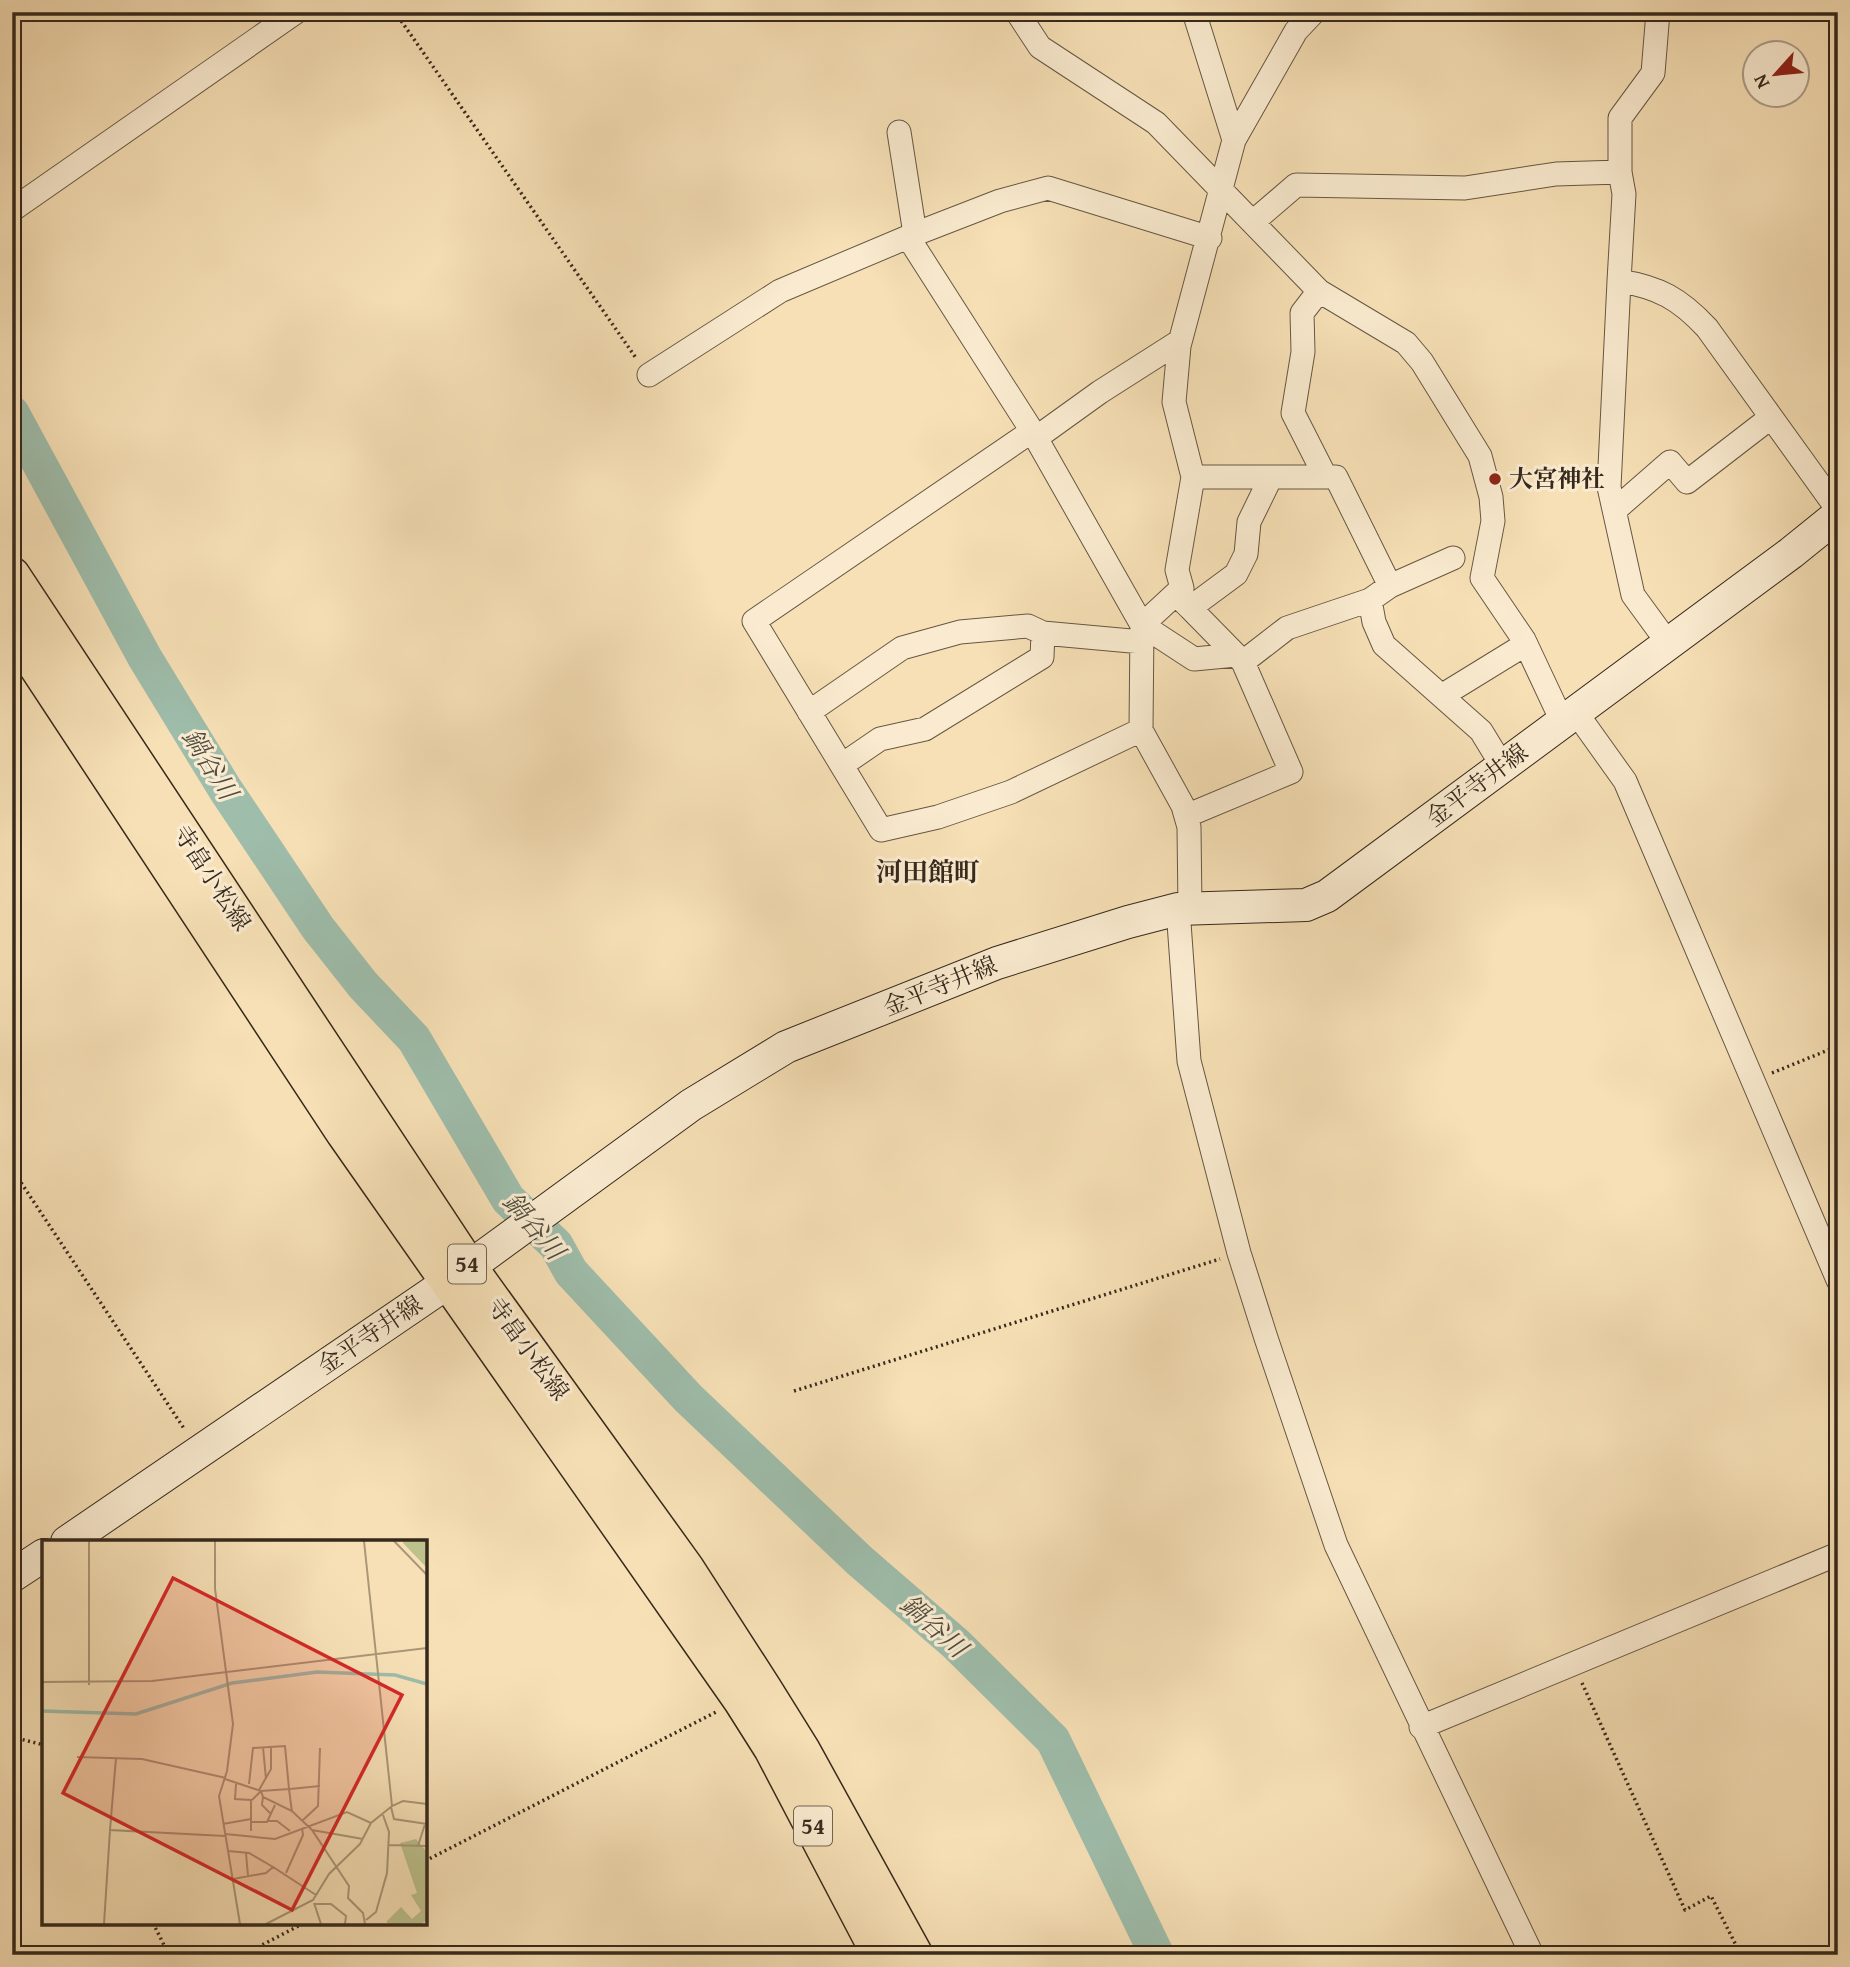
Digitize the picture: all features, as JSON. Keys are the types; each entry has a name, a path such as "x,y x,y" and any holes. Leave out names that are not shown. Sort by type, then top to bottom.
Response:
{"main road":[{"name":"金平寺井線","path":"70,1540 458,1275 691,1105 786,1047 997,963 1184,909 1306,905 1327,896 1503,767 1838,512"},
{"name":"寺畠小松線","path":"12,575 458,1275 686,1568 802,1750 915,1955"},
{"name":"寺畠小松線","path":"12,629 458,1275 741,1700 772,1749 880,1955"},
{"path":"12,1576 42,1556"}],"street":[{"path":"12,210 296,12"},
{"path":"1017,12 1040,47 1156,122 1319,291 1406,343 1422,362 1480,456 1491,497 1493,521 1482,578"},
{"path":"1194,12 1234,140"},
{"path":"1186,817 1291,772 1239,659 1183,601 1177,570 1193,477 1174,402 1180,341 1210,238 1234,140 1296,31 1314,12"},
{"path":"1658,12 1653,73 1620,118 1620,172 1624,194 1609,487 1633,595 1668,643"},
{"path":"899,132 911,236 1034,435 1142,634 1141,730 1189,827 1184,909 1189,1061 1239,1254 1336,1545 1532,1955"},
{"path":"1254,221 1296,185 1465,188 1556,174 1620,172"},
{"path":"649,375 780,291 1000,201 1048,188 1210,238"},
{"path":"1619,281 1640,284 1684,303 1707,328 1838,512"},
{"path":"1319,291 1301,313 1303,352 1293,413 1325,476"},
{"path":"1141,730 1012,792 938,817 881,830 754,621 1180,341"},
{"path":"1615,510 1670,462 1687,482 1770,418"},
{"path":"1193,477 1336,477 1390,586"},
{"path":"1142,634 1183,601 1236,574 1246,554 1249,522 1271,477"},
{"path":"809,712 902,648 960,632 1028,626 1043,633 1142,634 1194,659 1239,659 1287,628 1370,600 1390,586 1488,545"},
{"path":"1453,558 1482,578 1569,716 1625,781 1838,1280"},
{"path":"1370,600 1374,622 1384,645 1443,695 1480,731 1503,767"},
{"path":"842,765 880,739 925,729 1042,657 1043,633"},
{"path":"1443,695 1526,644"},
{"path":"1421,1727 1838,1554"}],"path":[{"path":"395,12 649,375"},
{"path":"1754,1081 1838,1046"},
{"path":"12,1169 200,1452"},
{"path":"794,1391 1239,1254"},
{"path":"1574,1664 1685,1910 1711,1896 1741,1955"},
{"path":"427,1860 741,1700"},
{"path":"12,1737 42,1744"},
{"path":"154,1925 169,1955"},
{"path":"243,1955 300,1925"}],"waterway":[{"name":"鍋谷川","path":"12,413 145,658 225,789 318,928 363,985 414,1039 508,1199 556,1245 571,1272 688,1398 860,1561 956,1644 1053,1740 1157,1955"}],"place":[{"name":"大宮神社","path":"1495,479"}],"district":[{"name":"河田館町","path":"928,872"}]}
